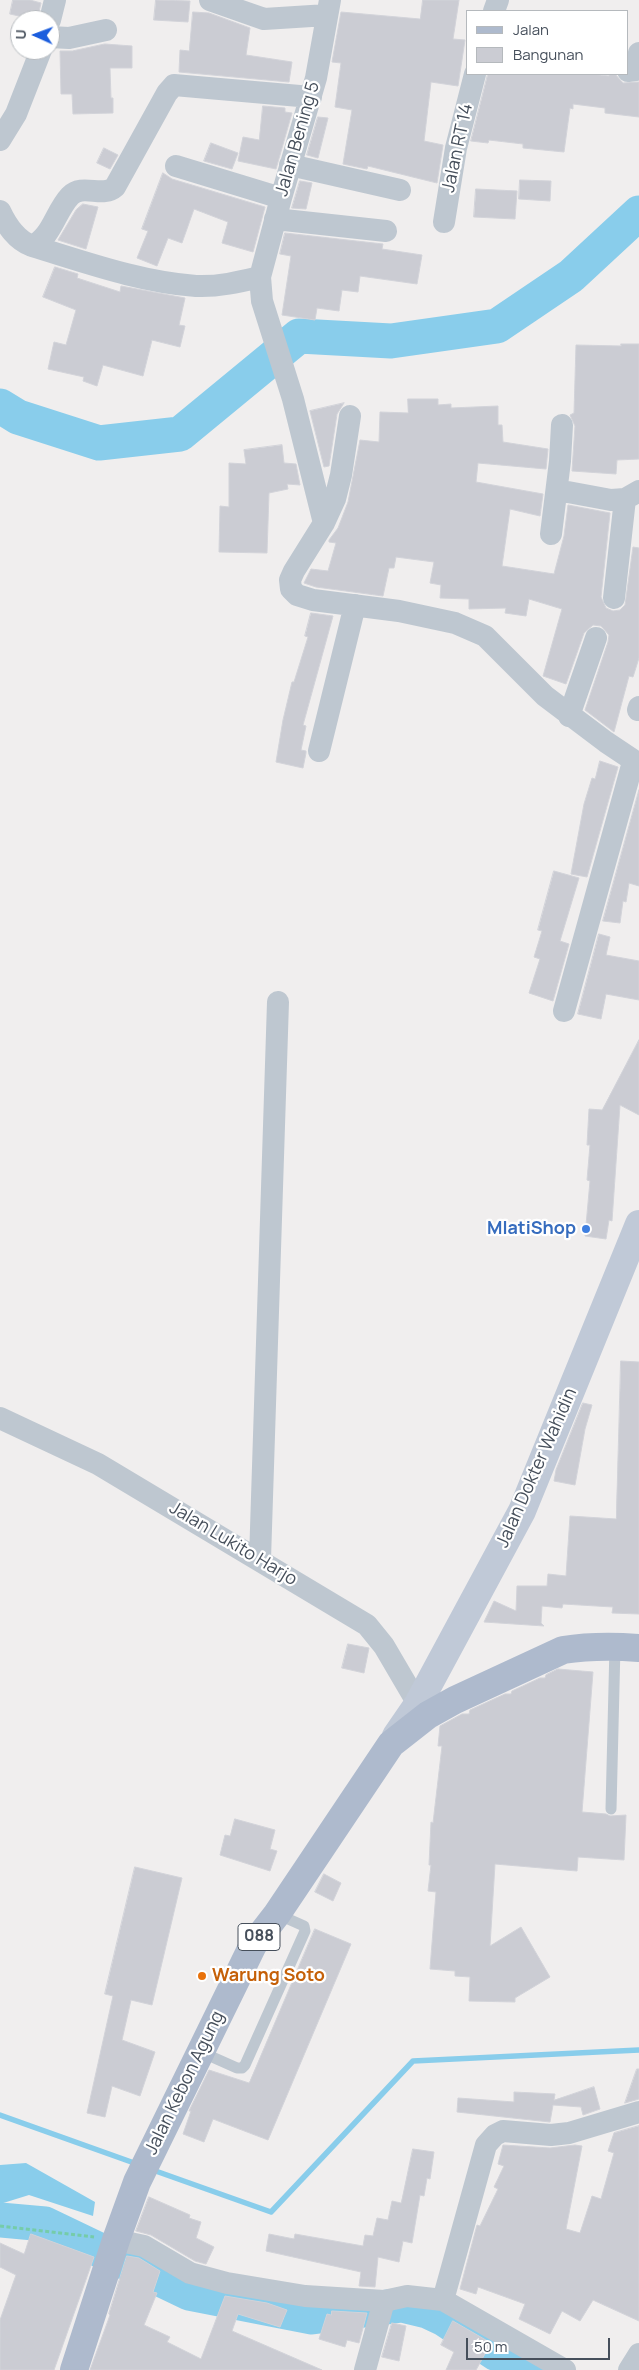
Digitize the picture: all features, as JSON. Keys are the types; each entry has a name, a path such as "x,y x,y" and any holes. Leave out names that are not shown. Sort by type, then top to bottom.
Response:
{"main road":[{"name":"Jalan Dokter Wahidin","path":"423,1710 529,1496 639,1224"},
{"name":"Jalan Kebon Agung","path":"74,2370 137,2182 253,1945 277,1914 391,1744 423,1710 455,1700 564,1650 581,1647 627,1647"}],"street":[{"path":"210,0 264,19 328,7"},
{"name":"Jalan Bening 5","path":"324,523 292,399 262,301 260,277 290,165 311,97 328,7"},
{"path":"60,38 69,38 106,30"},
{"path":"629,71 636,70 639,53"},
{"path":"0,140 16,114 37,60"},
{"name":"Jalan RT 14","path":"444,222 456,148 476,75"},
{"path":"32,246 42,242 70,196 82,190 107,191 115,187 167,93 174,85 311,97"},
{"path":"290,165 400,190"},
{"path":"176,166 278,209 386,232"},
{"path":"0,211 6,224 22,242 152,280 197,286 232,284 260,277"},
{"path":"350,416 341,475 335,499 324,523 294,571 290,580 291,589 297,595 313,600 399,611 455,623 485,636 545,696 569,716 636,763 564,1012"},
{"path":"551,534 557,490 562,425"},
{"path":"557,490 611,500 632,495 614,598"},
{"path":"319,751 355,605"},
{"path":"569,716 596,638"},
{"path":"260,1559 278,1002"},
{"name":"Jalan Lukito Harjo","path":"0,1418 98,1464 260,1559 367,1625 384,1646 423,1710"},
{"path":"443,2300 486,2145 495,2135 510,2130 551,2135 569,2133 639,2112"},
{"path":"116,2240 144,2246 165,2256 190,2273 205,2279 305,2296 384,2301 407,2296 443,2300 565,2370"},
{"path":"365,2370 384,2301"},
{"path":"629,2370 639,2354"}],"lane":[{"path":"611,1809 627,1647"},
{"path":"201,2052 237,2068 242,2068 245,2065 304,1931 304,1926 277,1914"}],"path":[{"path":"0,2226 116,2240"}],"water":[{"path":"26,2163 95,2202 93,2216 29,2195 0,2204 0,2165"}],"building":[{"path":"13,0 30,0 41,3 39,10 11,10"},
{"path":"156,0 190,1 188,22 154,20"},
{"path":"423,0 459,0 453,39 465,40 458,86 431,82 424,141 443,145 437,183 368,166 367,169 343,164 352,110 335,107 341,63 332,62 341,12 420,19"},
{"path":"193,12 209,13 250,28 246,55 292,62 289,82 179,72 180,50 189,51"},
{"path":"105,44 132,46 132,68 110,68 113,113 73,114 72,94 61,94 60,51 72,51"},
{"path":"488,75 616,75 623,83 639,82 639,117 605,113 605,108 573,104 573,109 570,108 564,152 523,148 523,144 489,140 488,143 471,141"},
{"path":"263,106 285,108 285,112 292,113 276,169 238,161 243,137 259,140"},
{"path":"318,117 328,118 318,158 307,155"},
{"path":"211,143 238,153 232,169 204,161"},
{"path":"104,148 118,155 110,169 97,163"},
{"path":"163,173 172,179 265,207 253,252 222,243 228,222 194,209 182,243 168,238 157,266 137,258 148,231 142,229"},
{"path":"520,180 551,181 550,201 519,199"},
{"path":"300,181 312,183 306,209 292,208"},
{"path":"476,189 517,191 515,219 474,217"},
{"path":"83,204 98,207 86,249 58,240 76,210"},
{"path":"285,233 383,244 382,249 422,255 417,284 360,276 358,292 342,290 339,311 317,308 315,320 282,315 291,256 280,254"},
{"path":"55,267 78,274 77,278 120,292 121,286 185,298 179,325 185,326 180,347 152,340 143,376 103,365 97,386 83,381 84,377 48,369 54,342 66,345 76,310 43,297"},
{"path":"621,344 639,344 639,459 617,460 616,474 572,471 575,426 570,415 574,413 576,345 621,346"},
{"path":"408,399 438,399 438,405 451,404 451,408 498,406 498,425 502,425 503,442 548,449 546,469 478,463 476,482 543,494 540,516 510,509 502,566 554,574 564,536 568,505 610,513 601,597 606,608 613,611 620,610 625,605 633,547 639,548 639,658 633,677 629,676 614,732 585,710 608,642 609,635 601,626 593,625 584,633 566,684 543,676 562,609 529,599 526,616 505,613 506,608 469,609 469,599 440,598 441,585 430,583 434,562 396,557 394,568 389,568 383,596 316,587 304,583 311,569 328,571 336,543 329,542 329,540 338,528 348,502 360,440 379,442 380,412 408,413"},
{"path":"344,403 337,414 329,466 324,467 310,411"},
{"path":"282,445 284,463 296,464 300,485 287,484 288,489 269,493 267,553 219,552 220,506 229,507 229,463 246,464 244,450"},
{"path":"311,613 333,616 303,725 306,726 301,750 306,751 306,753 303,768 276,762 283,720 292,682 294,682 308,637 305,636"},
{"path":"600,761 618,767 587,877 571,874 584,804 592,778 595,779"},
{"path":"639,790 639,886 629,883 626,902 623,901 620,923 603,921"},
{"path":"554,871 579,878 560,941 569,944 553,1001 529,993 540,959 534,957 542,931 538,930"},
{"path":"599,934 610,937 606,955 639,961 639,1000 606,994 601,1019 578,1014"},
{"path":"639,1040 639,1115 620,1105 612,1221 609,1220 606,1239 585,1236 590,1181 587,1180 590,1145 587,1145 589,1109 602,1110"},
{"path":"621,1361 639,1362 639,1614 612,1613 613,1607 563,1604 562,1608 542,1606 541,1623 544,1626 484,1622 494,1601 516,1611 517,1586 547,1586 548,1574 566,1576 570,1516 616,1519"},
{"path":"583,1403 592,1405 585,1429 575,1485 554,1481 556,1470"},
{"path":"348,1644 369,1648 364,1673 342,1668"},
{"path":"558,1669 593,1672 582,1812 610,1816 626,1815 624,1860 578,1857 577,1871 495,1864 490,1946 521,1927 550,1977 515,1998 515,2002 469,2001 470,1977 455,1976 455,1971 430,1969 436,1892 428,1891 431,1865 429,1865 431,1822 433,1823 442,1746 438,1746 440,1726 462,1714 469,1714 470,1710 505,1694 511,1694 512,1691 540,1678 545,1678 546,1675"},
{"path":"235,1819 275,1830 270,1849 277,1851 270,1871 220,1855 225,1835 230,1836"},
{"path":"135,1867 182,1878 152,2005 131,2000 122,2040 155,2052 140,2096 112,2086 105,2117 87,2113 113,1996 105,1994"},
{"path":"324,1874 341,1883 333,1901 315,1892"},
{"path":"315,1929 351,1944 268,2140 213,2119 204,2142 183,2134 191,2111 189,2111 209,2070 249,2083"},
{"path":"637,2069 639,2069 639,2099 625,2103"},
{"path":"594,2087 600,2109 583,2115 581,2107 553,2105 550,2122 457,2112 458,2098 514,2102 514,2092 555,2094 554,2100"},
{"path":"639,2126 639,2321 593,2300 580,2321 562,2311 550,2334 519,2319 525,2304 478,2287 476,2294 460,2289 477,2225 480,2226 498,2189 494,2187 504,2166 498,2164 503,2145 550,2148 582,2146 566,2229 580,2233 592,2196 601,2199 614,2153 608,2151 614,2133"},
{"path":"413,2149 434,2152 430,2179 427,2178 424,2196 420,2195 412,2243 403,2241 399,2262 378,2257 375,2287 359,2286 361,2272 266,2251 269,2234 294,2239 295,2234 363,2246 365,2235 373,2236 377,2218 388,2220 392,2201 401,2203"},
{"path":"149,2197 190,2215 189,2218 201,2222 196,2238 214,2247 206,2264 195,2261 151,2235 136,2231"},
{"path":"31,2234 94,2257 54,2370 0,2370 0,2320 16,2275 0,2267 0,2243 24,2254"},
{"path":"127,2256 139,2258 160,2271 153,2292 157,2293 144,2325 170,2337 167,2342 201,2359 225,2296 267,2303 287,2310 280,2327 238,2314 232,2331 322,2370 90,2370 110,2315"},
{"path":"332,2311 367,2313 359,2343 347,2340 345,2347 319,2339 327,2314 331,2315"},
{"path":"453,2321 491,2343 476,2370 446,2370 454,2352 441,2345"},
{"path":"392,2323 406,2326 399,2361 382,2357"}],"waterway":[{"path":"0,406 18,417 99,443 180,434 299,336 391,341 497,326 571,276 639,213"},
{"path":"150,2169 271,2212 413,2061 639,2050"},
{"path":"0,2115 137,2164"},
{"path":"0,2220 45,2224 189,2293 312,2317 402,2305 427,2311 444,2319 495,2353 532,2370"}],"place":[{"name":"MlatiShop","path":"586,1229"},
{"name":"Warung Soto","path":"202,1976"}]}
